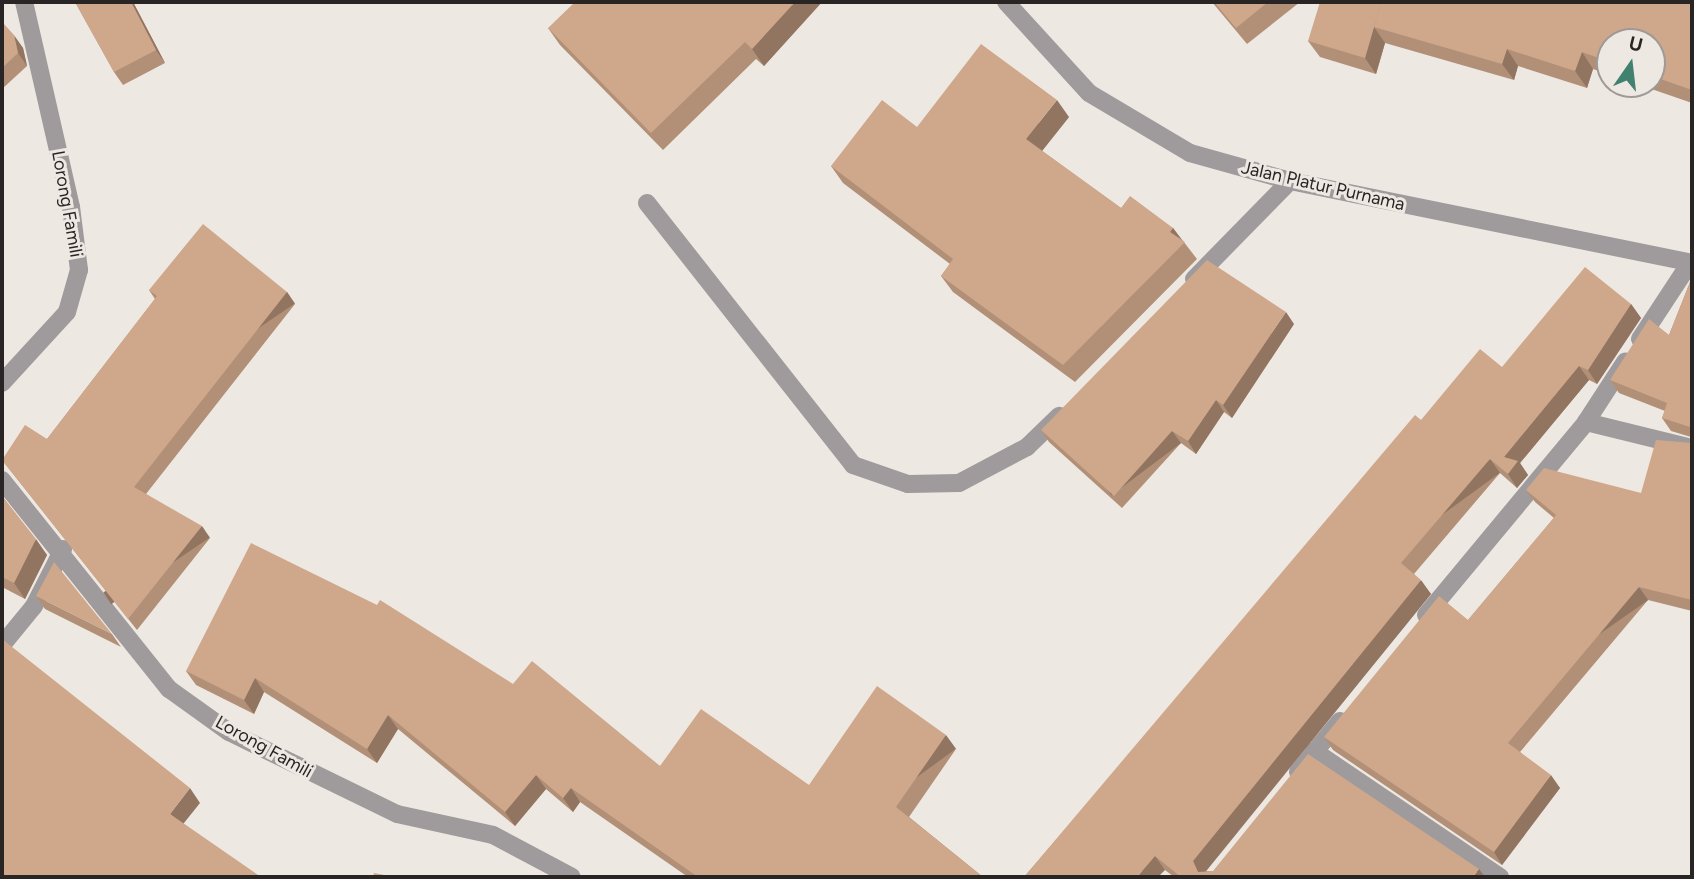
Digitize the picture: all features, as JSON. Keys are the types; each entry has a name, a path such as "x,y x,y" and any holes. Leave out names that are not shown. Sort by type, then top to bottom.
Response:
{"street":[{"name":"Lorong Famili","path":"2,383 67,312 79,270 71,207 24,2"},
{"name":"Jalan Platur Purnama","path":"1006,2 1089,93 1142,128 1190,153 1290,181 1691,263"},
{"path":"1183,290 1290,181"},
{"path":"647,202 853,464 908,484 959,483 1027,447 1076,398"},
{"path":"1411,634 1586,422 1691,263"},
{"path":"1586,422 1692,448"},
{"name":"Lorong Famili","path":"2,480 63,549 169,689 229,732 397,814 493,835 572,877"},
{"path":"2,645 34,606 63,549"},
{"path":"1281,793 1349,709"},
{"path":"1314,751 1500,877"}],"building":[{"path":"75,2 131,2 156,50 114,72"},
{"path":"575,2 795,2 752,49 745,42 651,133 548,28"},
{"path":"1214,2 1268,2 1236,28"},
{"path":"1320,2 1381,3 1365,58 1308,41"},
{"path":"1381,2 1692,2 1692,90 1666,81 1666,28 1596,28 1596,57 1582,52 1575,71 1507,49 1502,64 1374,27"},
{"path":"2,22 14,35 18,53 2,68"},
{"path":"981,44 1057,100 1026,139 1121,208 1130,196 1173,228 1170,232 1185,242 1063,365 941,276 953,259 831,166 882,100 917,127"},
{"path":"203,224 287,292 134,487 202,526 128,619 2,460 25,425 47,439 157,296 149,290"},
{"path":"1207,260 1286,312 1223,405 1216,400 1188,441 1172,431 1114,496 1041,430"},
{"path":"1585,267 1631,304 1588,370 1579,366 1504,457 1518,461 1508,474 1490,459 1401,563 1421,580 1193,861 1198,872 1213,871 1308,754 1479,869 1473,877 1181,877 1155,856 1137,877 1024,877 1415,415 1421,420 1480,349 1502,367"},
{"path":"1692,277 1692,443 1690,427 1662,418 1667,403 1610,380 1649,319 1669,335"},
{"path":"1656,440 1692,443 1692,600 1639,587 1508,743 1551,775 1494,852 1324,737 1439,596 1468,620 1556,515 1526,490 1544,468 1641,493"},
{"path":"2,496 36,539 14,583 2,577"},
{"path":"251,543 377,605 380,600 513,684 532,661 660,766 701,709 809,785 877,686 946,735 896,807 983,877 698,877 571,788 563,798 536,775 505,812 388,715 367,749 255,678 244,700 186,671"},
{"path":"54,562 112,634 36,596"},
{"path":"2,639 190,788 170,814 261,877 2,877"},
{"path":"374,873 395,877 373,877"}]}
